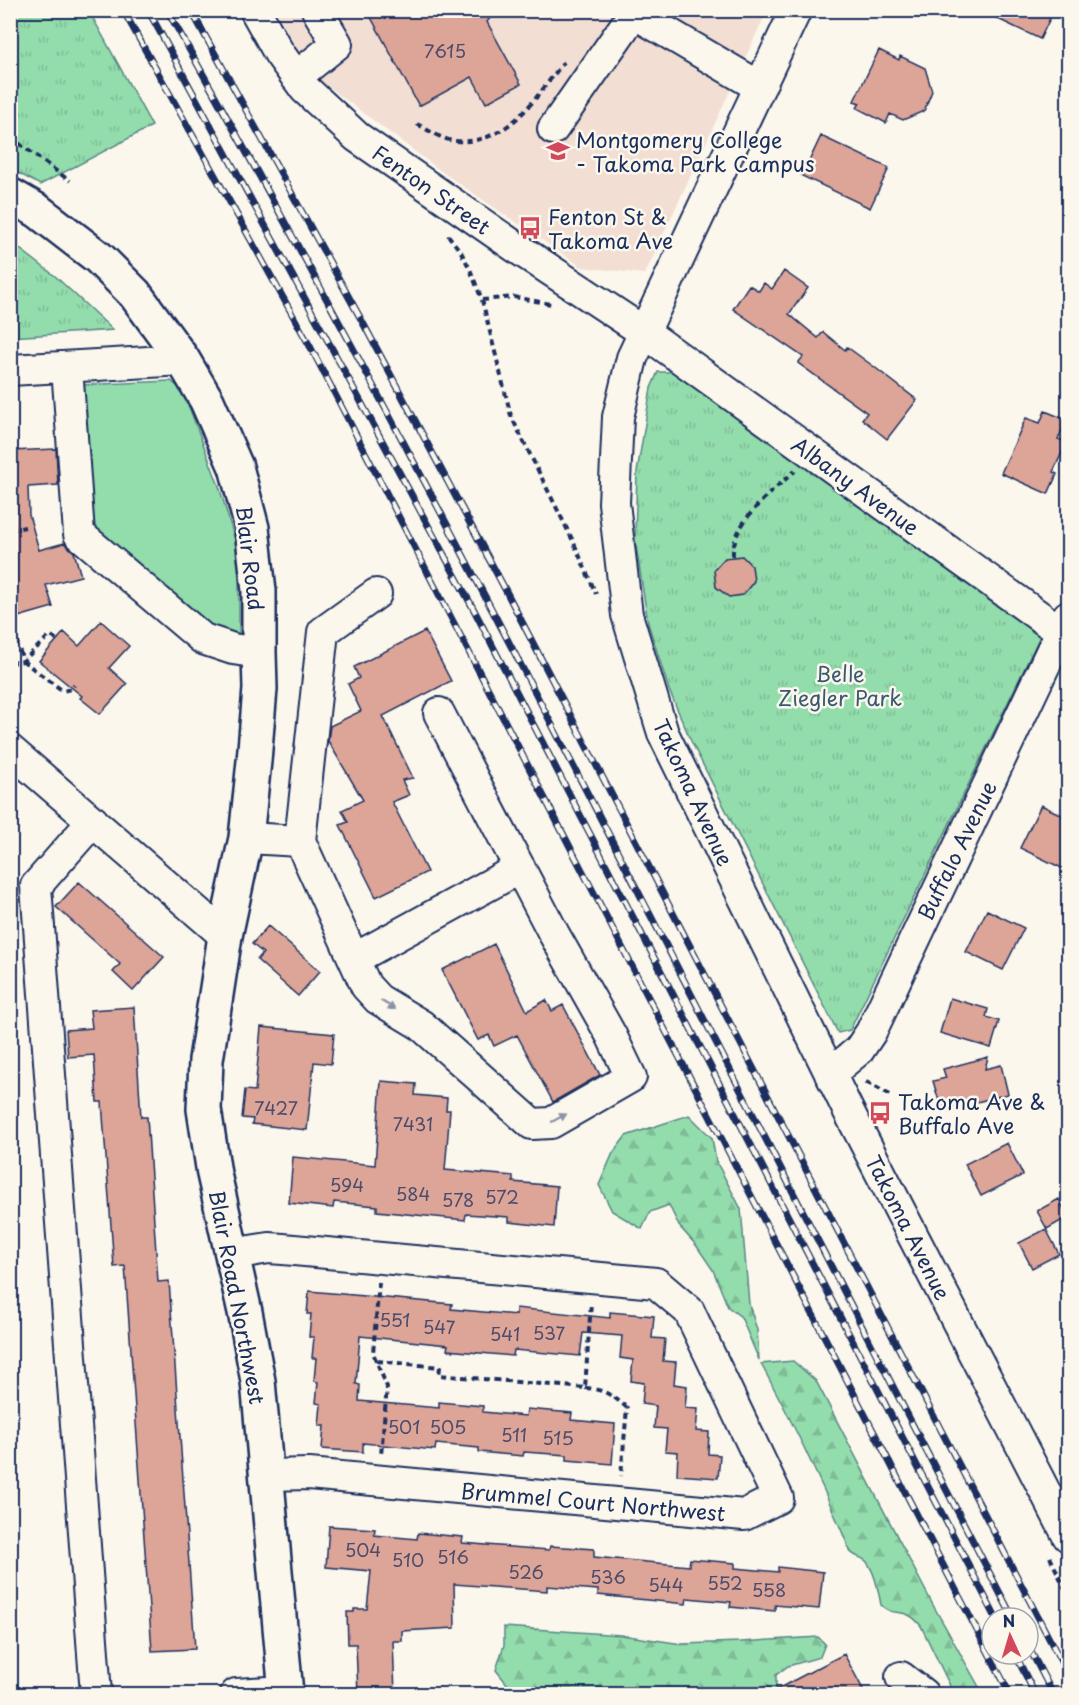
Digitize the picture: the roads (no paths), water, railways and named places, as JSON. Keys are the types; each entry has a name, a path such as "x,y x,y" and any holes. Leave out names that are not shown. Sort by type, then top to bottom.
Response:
{"main road":[{"name":"Blair Road","path":"10,195 38,211 99,258 135,294 183,360 207,401 236,467 252,528 259,591 260,689 246,838 225,936"},
{"name":"Blair Road Northwest","path":"225,936 206,1060 204,1109 214,1174 258,1381 286,1693"}],"street":[{"name":"Fenton Street","path":"255,10 279,53 305,89 357,137 514,246 644,332"},
{"path":"296,77 337,45 317,10"},
{"name":"Takoma Avenue","path":"796,10 632,358 618,417 614,503 627,615 663,733 830,1074 1068,1536"},
{"path":"553,129 634,13 760,87"},
{"name":"Albany Avenue","path":"644,332 1066,628"},
{"path":"10,370 183,360"},
{"path":"67,367 79,534 202,639 233,649 260,653"},
{"path":"376,594 323,632 300,841 366,986 378,999 422,1025 532,1124 551,1123 632,1077 554,934 439,713"},
{"name":"Buffalo Avenue","path":"830,1074 859,1050 871,1032 1066,628"},
{"path":"10,750 225,936"},
{"path":"93,821 36,886 96,1695"},
{"path":"246,838 300,841"},
{"path":"354,959 520,868"},
{"name":"Brummel Court Northwest","path":"231,1254 269,1248 656,1283 689,1311 778,1498 744,1515 309,1474 267,1475"},
{"path":"236,1695 286,1693"}],"railway":[{"path":"123,10 311,348 1010,1694"},
{"path":"148,10 473,608 990,1606"},
{"path":"167,10 386,409 492,609 1007,1606"},
{"path":"191,10 362,321 506,591 1068,1675"},
{"path":"1021,1666 1035,1694"},
{"path":"1038,1666 1053,1694"}],"place":[{"name":"Montgomery College - Takoma Park Campus","path":"558,151"},
{"name":"Fenton St & Takoma Ave","path":"530,228"},
{"name":"Takoma Ave & Buffalo Ave","path":"880,1113"}],"park label":[{"name":"Belle Ziegler Park","path":"840,685"}]}
